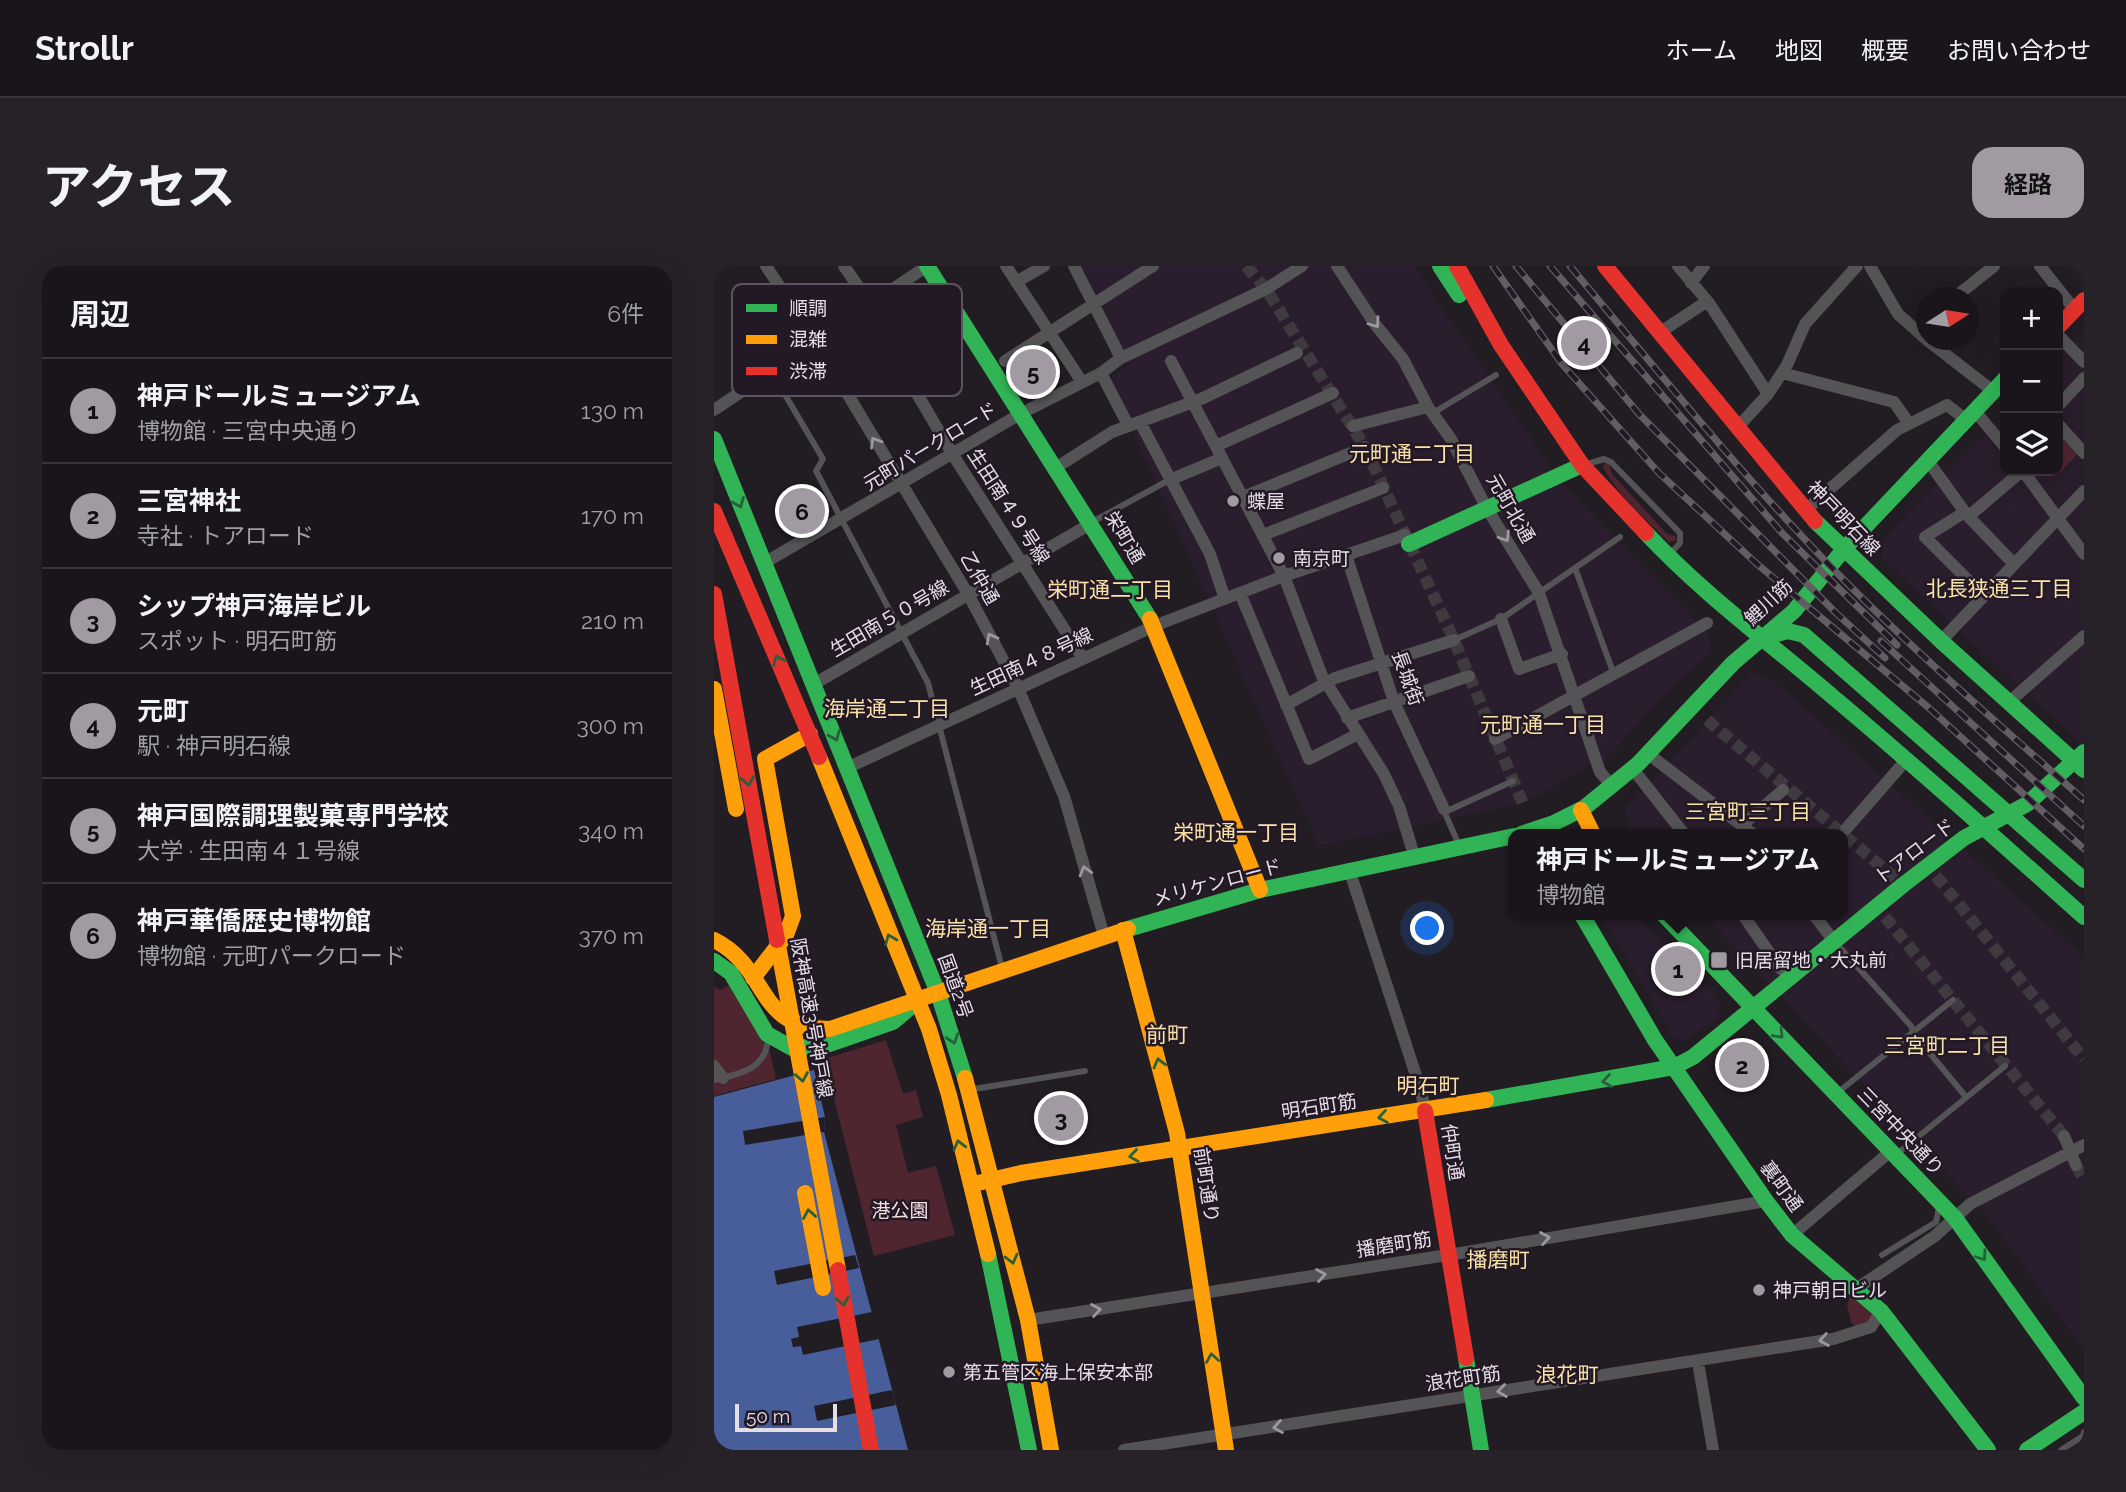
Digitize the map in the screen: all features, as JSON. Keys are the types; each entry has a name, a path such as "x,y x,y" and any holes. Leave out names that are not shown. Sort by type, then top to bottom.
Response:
{"main road":[{"name":"栄町通","path":"927,266 939,284"},
{"path":"1440,266 1450,284 1501,345"},
{"path":"1457,266 1501,345 1582,466 1668,557 1759,639 1786,656 1907,760 2084,918"},
{"name":"神戸明石線","path":"1605,266 1805,510 1844,550 2008,703 2080,761"},
{"path":"2063,322 2080,305"},
{"name":"栄町通","path":"962,320 1057,467 1154,626 1260,890"},
{"name":"鯉川筋","path":"1541,829 1581,810 1614,787 1633,769 1759,639 1785,620 1830,571 1844,550 2000,384"},
{"name":"国道2号","path":"714,439 849,767 938,993 969,1090 1028,1320 1051,1450"},
{"path":"1407,539 1582,466"},
{"path":"714,511 810,734 939,1062 1004,1318 1029,1450"},
{"name":"阪神高速3号神戸線","path":"714,594 871,1450"},
{"path":"1759,639 1788,631 1804,635 2011,813 2084,880"},
{"path":"714,689 739,826"},
{"path":"753,978 786,935 793,916 761,757 810,734"},
{"name":"トアロード","path":"1674,1067 1693,1057 1752,1006 1959,842 2027,804 2080,761"},
{"path":"1581,810 1590,829"},
{"name":"メリケンロード","path":"916,1002 1104,936 1260,890 1459,845 1508,837"},
{"name":"裏町通","path":"1585,920 1674,1067 1766,1201 1792,1234 1881,1311 1988,1450"},
{"name":"三宮中央通り","path":"1669,920 1955,1218 2084,1398"},
{"name":"前町通り","path":"1124,930 1180,1149 1225,1442"},
{"name":"阪神高速3号神戸線","path":"759,935 781,1058"},
{"path":"714,940 738,954 778,1015 810,1029 837,1027 916,1002"},
{"path":"714,961 731,973 767,1034 788,1047 811,1049 894,1022 916,1002"},
{"name":"明石町筋","path":"970,1185 992,1179 1424,1111 1674,1067"},
{"name":"仲町通","path":"1424,1111 1481,1450"},
{"path":"803,1181 826,1303"},
{"path":"2027,1450 2084,1412"}],"street":[{"name":"乙仲通","path":"766,266 778,284"},
{"name":"生田南４９号線","path":"844,266 856,284"},
{"path":"899,284 927,266"},
{"path":"1006,266 1082,382"},
{"path":"1016,282 1044,266"},
{"path":"1074,266 1121,358"},
{"path":"1006,361 1153,266"},
{"name":"元町パークロード","path":"764,564 1022,413 1101,373 1121,358 1266,289 1302,266"},
{"name":"元町北通","path":"1337,266 1375,324 1403,359 1430,410 1451,439 1486,507 1539,593 1600,772 1614,787"},
{"path":"1678,266 1706,302 1768,394"},
{"path":"1691,283 1704,266"},
{"path":"1737,428 1768,394 1782,373 1805,324 1857,266"},
{"path":"1870,266 1898,314 1915,328"},
{"path":"1968,287 1994,266"},
{"path":"2040,266 2080,305"},
{"path":"1659,333 1706,302"},
{"path":"2063,340 2084,362"},
{"path":"1161,341 1284,576 1326,684 1398,804 1414,855"},
{"path":"1941,350 1993,391"},
{"path":"1057,467 1134,423 1192,401 1297,353"},
{"path":"1101,373 1172,479 1210,554 1225,599"},
{"path":"1782,373 1894,402 1908,422"},
{"path":"2063,401 2084,378"},
{"path":"1216,446 1333,393"},
{"path":"714,410 733,396"},
{"name":"乙仲通","path":"848,396 968,594 1017,688 1064,796 1104,936"},
{"name":"生田南４９号線","path":"919,396 1082,657"},
{"path":"1805,510 1908,422 1947,405 1969,415 2000,443"},
{"path":"1353,426 1430,410"},
{"path":"2063,430 2084,453"},
{"path":"1243,497 1364,447"},
{"path":"1172,479 1222,458"},
{"path":"1928,461 1967,514 2014,564"},
{"path":"1984,596 1925,537 1967,514 2016,476"},
{"path":"2026,476 2084,554"},
{"path":"1263,535 1383,488"},
{"path":"1941,641 2084,491"},
{"name":"生田南５０号線","path":"814,684 1092,523"},
{"name":"生田南４８号線","path":"849,767 1154,626 1284,576 1346,555 1407,539"},
{"name":"長城街","path":"1346,555 1394,702 1444,811"},
{"path":"1240,593 1309,759 1358,734"},
{"path":"1500,619 1519,669 1562,654"},
{"path":"1495,739 1576,696 1613,672 1707,623"},
{"path":"2008,703 2084,636"},
{"path":"1286,705 1326,684 1454,639"},
{"path":"1347,718 1469,676"},
{"path":"1647,752 1742,829"},
{"path":"1846,829 1907,760"},
{"path":"1633,769 1680,829"},
{"path":"1746,829 1747,821 1783,790"},
{"name":"仲町通","path":"1349,869 1421,1091 1424,1111"},
{"path":"1746,920 1780,968 1790,976"},
{"path":"1818,920 1834,941"},
{"path":"714,1066 718,1079"},
{"path":"2064,1136 2074,1159"},
{"path":"1856,1289 1935,1236 1970,1204 2074,1159 2084,1145"},
{"path":"1792,1234 1894,1152"},
{"name":"播磨町筋","path":"1028,1320 1448,1255 1766,1201"},
{"name":"浪花町筋","path":"1124,1450 1225,1442 1472,1395 1698,1362 1855,1334 1871,1327 1881,1311"},
{"path":"1698,1362 1713,1450"}],"lane":[{"path":"1430,410 1496,375"},
{"path":"787,396 823,459 816,471 928,683 1002,970"},
{"path":"1582,466 1604,459 1611,461 1680,533 1680,543 1668,557"},
{"path":"1092,523 1172,479"},
{"path":"1454,639 1500,619 1620,537"},
{"path":"1575,568 1613,672"},
{"path":"738,703 748,729"},
{"path":"1459,845 1444,811 1513,781"},
{"path":"1834,941 1911,1026 1914,1034 1966,1097"},
{"path":"1835,1094 1914,1034 1953,1000"},
{"path":"718,1079 744,1073 758,1064 766,1051 767,1034"},
{"path":"1894,1152 2005,1066"},
{"path":"969,1090 1084,1072"},
{"path":"1882,1255 1936,1222 1940,1212 1937,1198"},
{"path":"2061,1450 2083,1436 2084,1432"}],"shaded area":[{"path":"1080,266 1416,266 1437,301 1564,486 1709,633 1710,652 1658,701 1604,761 1589,766 1539,795 1505,807 1319,846 1109,378 1131,364"},
{"path":"2084,332 2084,746 1881,558 1883,539 2000,418 2000,476 2063,476 2063,354"},
{"path":"1753,672 1774,681 2084,957 2084,1350 1992,1222 1710,920 1848,920 1848,829 1628,829 1626,808"},
{"path":"1604,920 1642,920 1721,1004 1718,1017 1686,1040 1674,1037"}],"green space":[{"path":"2063,438 2078,454 2063,469"},
{"path":"1605,463 1609,464 1612,474 1667,534 1676,536 1676,540 1669,542 1633,507 1609,477 1603,467"},
{"path":"729,985 770,1052 776,1079 714,1096 714,987 720,990"},
{"name":"港公園","path":"886,1040 903,1094 916,1090 923,1117 896,1125 908,1173 936,1166 955,1235 874,1256 824,1059"},
{"path":"1851,1296 1872,1314 1858,1329 1851,1322 1847,1304"}],"water":[{"path":"814,1070 825,1117 824,1132 908,1450 714,1450 714,1097"}],"pier":[{"path":"825,1117 824,1132 745,1145 743,1131"},
{"path":"855,1255 859,1268 777,1285 774,1271"},
{"path":"872,1312 879,1339 803,1355 801,1346 793,1347 791,1339 799,1337 797,1327"},
{"path":"892,1390 896,1405 817,1421 814,1406"}],"tunnel":[{"path":"1246,266 1266,289 1365,447 1454,640 1524,806"},
{"path":"1707,720 1837,829"},
{"path":"1848,838 1895,878"},
{"path":"1936,876 2084,1059"},
{"path":"1885,917 2064,1136"},
{"path":"2076,1165 2084,1180"}],"railway":[{"path":"1493,266 1562,364 1659,473 1757,564 1929,708 2084,849"},
{"path":"1516,266 1639,414 1835,612 1885,658"},
{"path":"1550,266 1782,533 1897,645"},
{"path":"1570,266 1734,461 1838,574 1928,661 2084,800"},
{"path":"1881,641 2084,826"}],"traffic: fast":[{"path":"927,266 938,284"},
{"path":"1440,266 1459,295"},
{"path":"962,321 1150,619"},
{"path":"1536,829 1584,808 1638,764 1733,663 1794,611 1844,549 2000,384"},
{"path":"714,439 938,993 965,1078"},
{"path":"1409,544 1582,465"},
{"path":"1815,521 1941,641 2084,770"},
{"path":"1646,533 1714,597 1896,751 2084,917"},
{"path":"1759,639 1788,631 1804,635 2084,880"},
{"path":"1486,1100 1674,1067 1693,1057 1903,885 1964,838 2027,804 2084,752"},
{"path":"1128,929 1260,890 1508,837"},
{"path":"1585,920 1655,1040 1766,1201 1792,1235 1881,1311 1988,1450"},
{"path":"1669,920 1955,1218 2084,1398"},
{"path":"714,961 731,973 767,1034 792,1048 824,1046 893,1022 913,1005"},
{"path":"988,1254 1029,1450"},
{"path":"1466,1358 1481,1450"},
{"path":"2027,1450 2084,1412"}],"traffic: slow":[{"path":"1150,619 1260,890"},
{"path":"714,689 736,809"},
{"path":"753,978 786,935 793,916 765,759 810,734"},
{"path":"819,757 929,1029 949,1095 988,1254"},
{"path":"1581,810 1590,829"},
{"path":"714,940 732,952 775,1008 788,1019 806,1026 830,1029 1128,929"},
{"path":"1123,930 1177,1133 1226,1450"},
{"path":"777,940 838,1270"},
{"path":"965,1078 1028,1320 1051,1450"},
{"path":"978,1183 1021,1173 1486,1100"},
{"path":"805,1193 823,1288"}],"traffic: jam":[{"path":"1457,266 1501,345 1582,465 1646,533"},
{"path":"1605,266 1815,521"},
{"path":"2063,322 2084,300"},
{"path":"714,511 819,757"},
{"path":"714,594 777,940"},
{"path":"1425,1111 1466,1358"},
{"path":"838,1270 871,1450"}],"place":[{"name":"元町","path":"1584,343"},
{"name":"神戸国際調理製菓専門学校","path":"1033,372"},
{"name":"蝶屋","path":"1233,501"},
{"name":"神戸華僑歴史博物館","path":"802,511"},
{"name":"南京町","path":"1279,558"},
{"name":"旧居留地・大丸前","path":"1719,960"},
{"name":"神戸ドールミュージアム","path":"1678,969"},
{"name":"三宮神社","path":"1742,1065"},
{"name":"シップ神戸海岸ビル","path":"1061,1118"},
{"name":"神戸朝日ビル","path":"1759,1290"},
{"name":"第五管区海上保安本部","path":"949,1372"}],"district":[{"name":"元町通二丁目","path":"1412,453"},
{"name":"北長狭通三丁目","path":"1999,588"},
{"name":"栄町通二丁目","path":"1110,589"},
{"name":"海岸通二丁目","path":"887,708"},
{"name":"元町通一丁目","path":"1543,724"},
{"name":"三宮町三丁目","path":"1748,811"},
{"name":"栄町通一丁目","path":"1236,832"},
{"name":"海岸通一丁目","path":"988,928"},
{"name":"前町","path":"1167,1034"},
{"name":"三宮町二丁目","path":"1947,1045"},
{"name":"明石町","path":"1428,1085"},
{"name":"播磨町","path":"1498,1259"},
{"name":"浪花町","path":"1567,1374"}]}
